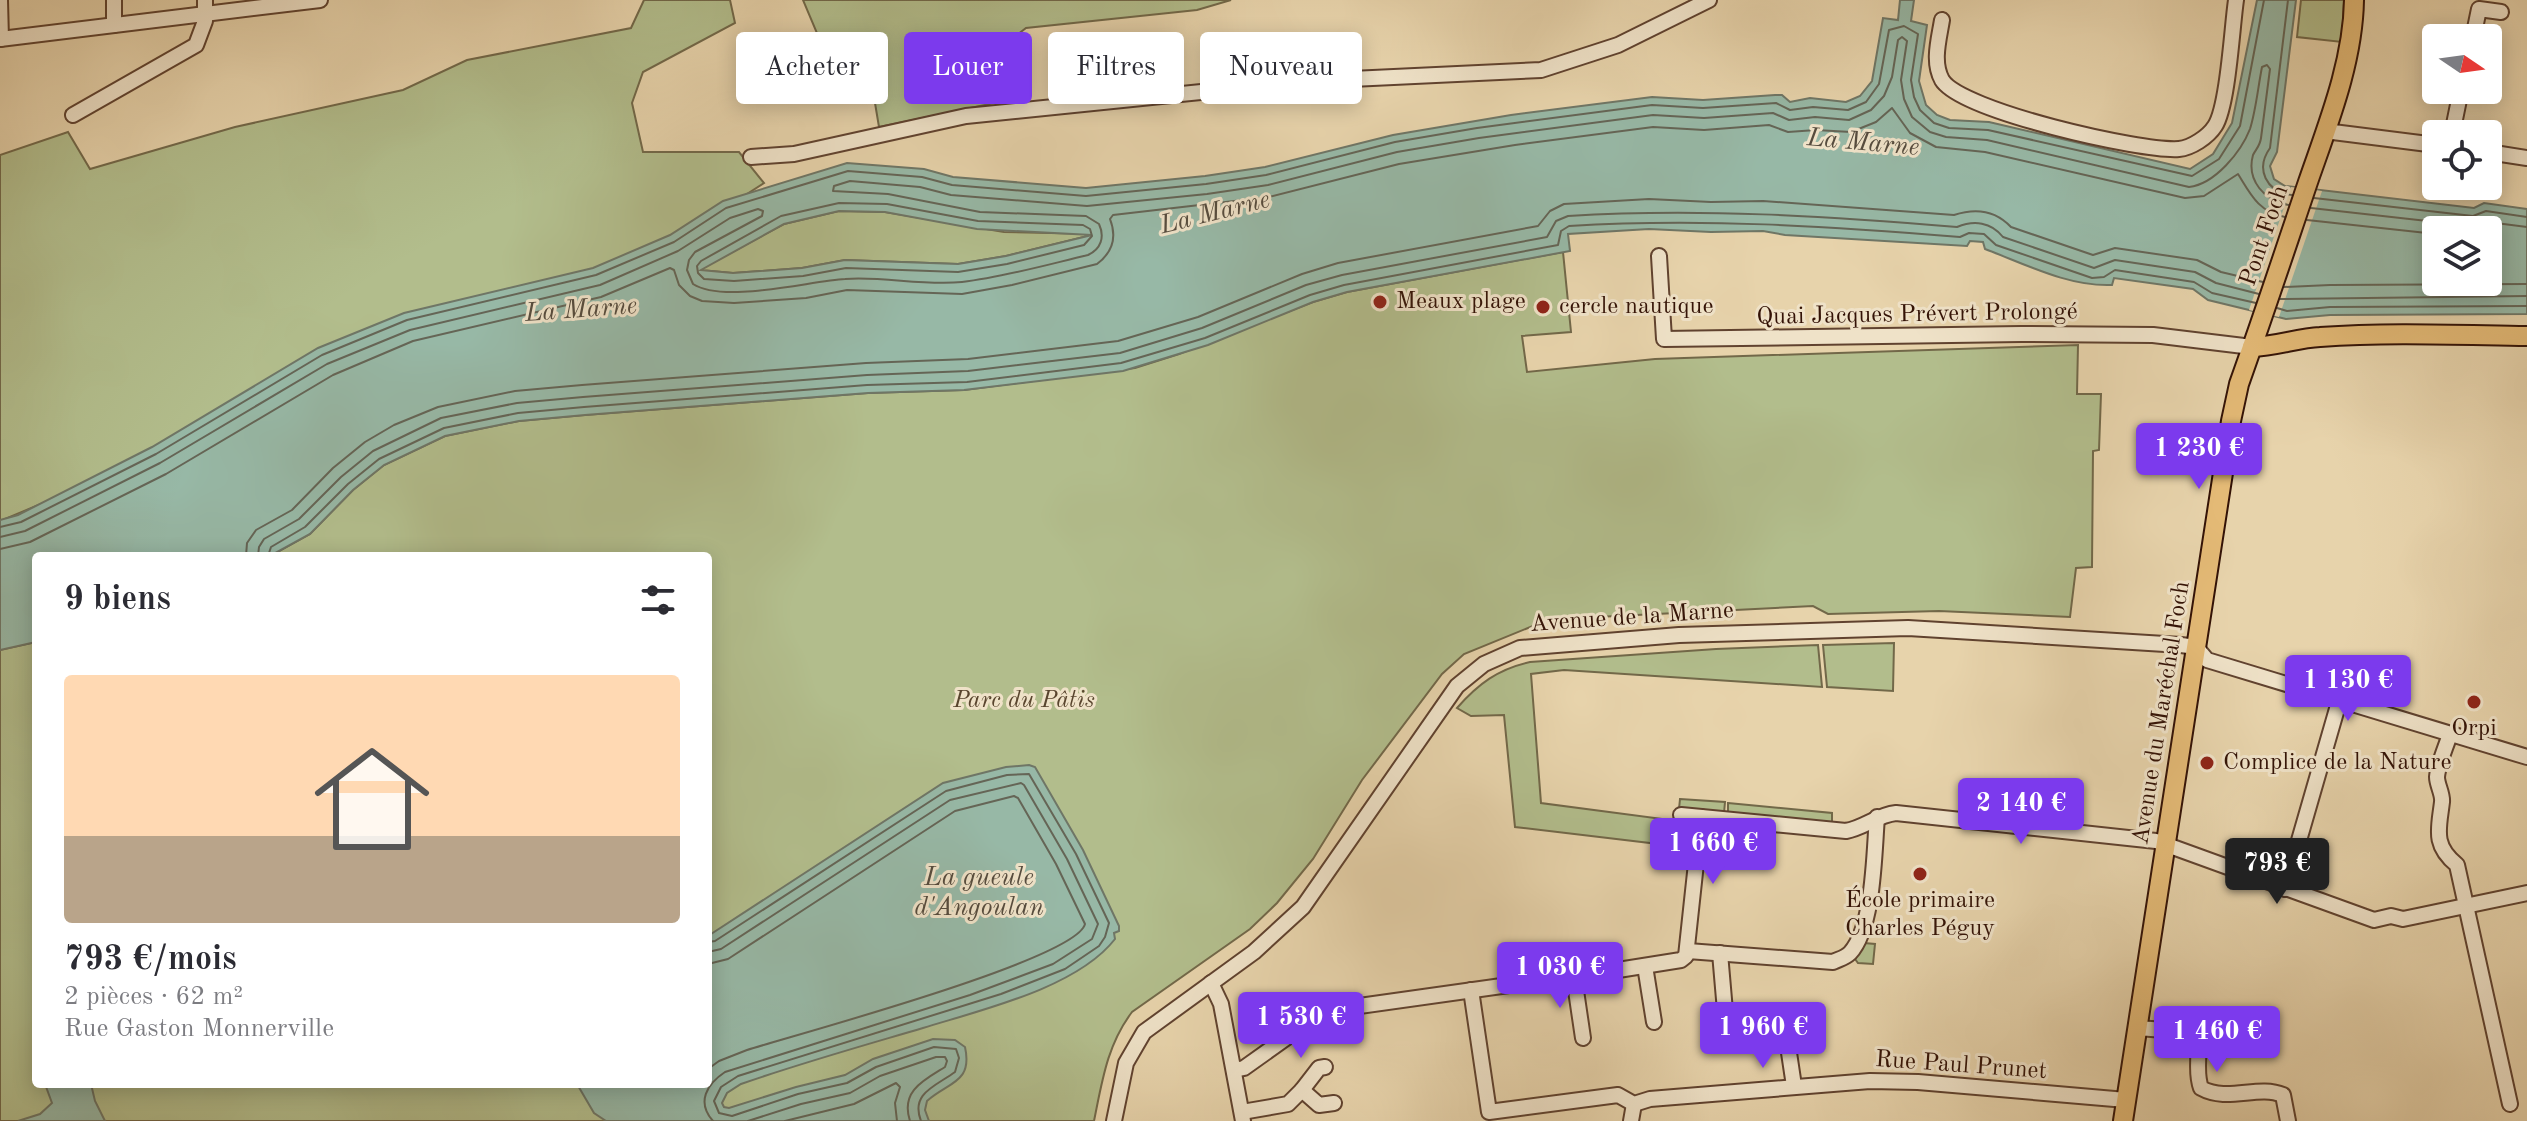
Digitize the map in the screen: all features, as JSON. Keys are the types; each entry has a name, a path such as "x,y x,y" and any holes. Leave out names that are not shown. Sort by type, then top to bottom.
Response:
{"main road":[{"name":"Pont Foch","path":"2263,316 2315,163 2352,38 2354,0"},
{"name":"Avenue du Maréchal Foch","path":"2123,1121 2231,421 2263,316"},
{"path":"2252,347 2277,346 2316,337 2527,336"}],"street":[{"path":"0,0 0,39 114,25 206,7 320,0"},
{"path":"114,0 114,25"},
{"path":"751,157 794,154 966,116 1309,81 1541,70 1618,45 1709,0"},
{"path":"1942,20 1936,56 1941,78 1951,91 2007,115 2152,148 2183,149 2215,126 2223,100 2236,0"},
{"path":"73,115 196,45 205,21 206,7"},
{"path":"2476,24 2479,9 2501,12"},
{"path":"2325,131 2422,143"},
{"path":"2502,154 2527,158"},
{"name":"Quai Jacques Prévert Prolongé","path":"1659,256 1664,339 2153,335 2252,347"},
{"name":"Avenue de la Marne","path":"1114,1121 1126,1063 1134,1045 1153,1023 1282,929 1303,907 1445,701 1470,674 1507,652 1533,645 1679,635 1895,628 1953,629 2196,647"},
{"path":"2196,647 2207,660 2343,689 2450,734 2527,757"},
{"path":"2285,889 2343,689"},
{"path":"2450,734 2437,777 2443,800 2437,828 2447,855 2457,865 2510,1104"},
{"path":"1681,815 1846,831 1855,830 1877,817 1896,813 2156,841 2374,920 2391,916 2403,919 2527,893"},
{"path":"1583,1038 1574,977 1681,960 1688,951 1701,817"},
{"path":"1688,951 1833,962 1846,957 1867,919 1877,817"},
{"path":"1720,953 1725,1011"},
{"path":"1645,966 1654,1022"},
{"path":"1211,983 1221,1004 1242,1117 1288,1104 1319,1068 1325,1067"},
{"path":"1234,1070 1244,1068 1324,1011 1523,983"},
{"name":"Rue Paul Prunet","path":"1471,990 1489,1112 1618,1095 1634,1104 1650,1099 1870,1081 1918,1082 2126,1100"},
{"path":"1785,1026 1794,1086"},
{"path":"2137,1028 2194,1039 2198,1047 2198,1080 2201,1088 2228,1095 2274,1091 2283,1095 2288,1121"},
{"path":"1302,1090 1319,1105 1334,1103"},
{"path":"1631,1121 1634,1104"}],"green space":[{"path":"644,0 730,0 735,23 643,72 632,103 643,152 739,152 764,183 708,219 616,265 0,521 0,155 68,132 90,169 235,127 403,90 467,60 631,28"},
{"path":"803,0 1231,0 1197,10 1026,28 1021,32 904,32 904,104 990,104 879,127 875,104 888,104 888,32 816,32"},
{"path":"2301,0 2344,0 2342,42 2297,37"},
{"path":"839,211 885,212 1004,232 1096,234 958,264 845,260 802,268 733,273 699,270 784,224"},
{"name":"Parc du Pâtis","path":"1563,252 1571,332 1522,336 1527,372 1655,359 2078,345 2077,394 2101,394 2099,450 2093,451 2092,567 2076,568 2070,617 1939,611 1828,614 1813,606 1577,618 1545,621 1464,654 1442,674 1362,780 1313,859 1277,903 1250,929 1132,1012 1111,1051 1094,1121 0,1121 0,650 32,643 32,1088 712,1088 712,552 277,552 310,534 353,490 384,465 445,436 519,421 868,393 964,390 1135,368 1347,292"},
{"path":"1894,643 1893,691 1827,687 1823,645"},
{"path":"1818,645 1822,687 1564,670 1531,674 1541,803 1678,821 1677,825 1686,831 1692,848 1515,827 1504,715 1471,716 1457,708 1489,679 1530,662"},
{"path":"1680,799 1725,802 1724,813 1679,809"},
{"path":"1728,803 1832,813 1832,823 1728,813"},
{"path":"1864,943 1875,944 1873,964 1858,963 1855,959"}],"water":[{"name":"La Marne","path":"1900,0 1914,0 1911,21 1927,25 1919,81 1926,105 1937,115 1950,120 1989,122 2190,169 2213,154 2232,123 2257,0 2296,0 2277,152 2270,166 2274,179 2285,186 2474,208 2484,203 2527,209 2527,314 2330,315 2286,319 2208,300 2193,289 2114,278 2112,285 2096,285 2063,278 1985,249 1983,242 1970,241 1967,246 1763,231 1649,229 1568,234 1570,251 1347,292 1313,302 1208,345 1123,371 964,390 868,393 519,421 445,436 384,465 353,490 310,534 277,552 32,552 32,643 0,650 0,520 18,515 152,447 318,348 404,313 593,268 670,235 723,201 847,163 924,169 953,177 1086,188 1265,167 1393,135 1511,115 1652,97 1703,100 1782,95 1790,102 1810,98 1846,102 1860,96 1872,81 1883,18 1898,20","holes":["839,211 885,212 977,229 1092,235 958,264 845,260 802,268 733,273 701,270 784,224"]},
{"name":"La gueule d'Angoulan","path":"1006,767 1035,767 1083,850 1119,926 1119,931 1114,933 1115,939 1098,956 1053,984 972,1013 741,1084 727,1093 722,1103 729,1108 845,1075 873,1059 933,1039 955,1040 965,1047 965,1068 957,1080 927,1101 925,1110 929,1121 606,1121 594,1113 579,1088 712,1088 712,933 943,783"},
{"path":"46,1088 92,1088 105,1121 18,1121 40,1114 52,1103"}],"pier":[{"path":"2291,187 2322,191 2279,317 2249,310"}],"place":[{"name":"Meaux plage","path":"1380,302"},
{"name":"cercle nautique","path":"1543,307"},
{"name":"Orpi","path":"2474,702"},
{"name":"Complice de la Nature","path":"2207,763"},
{"name":"École primaire Charles Péguy","path":"1920,874"}]}
